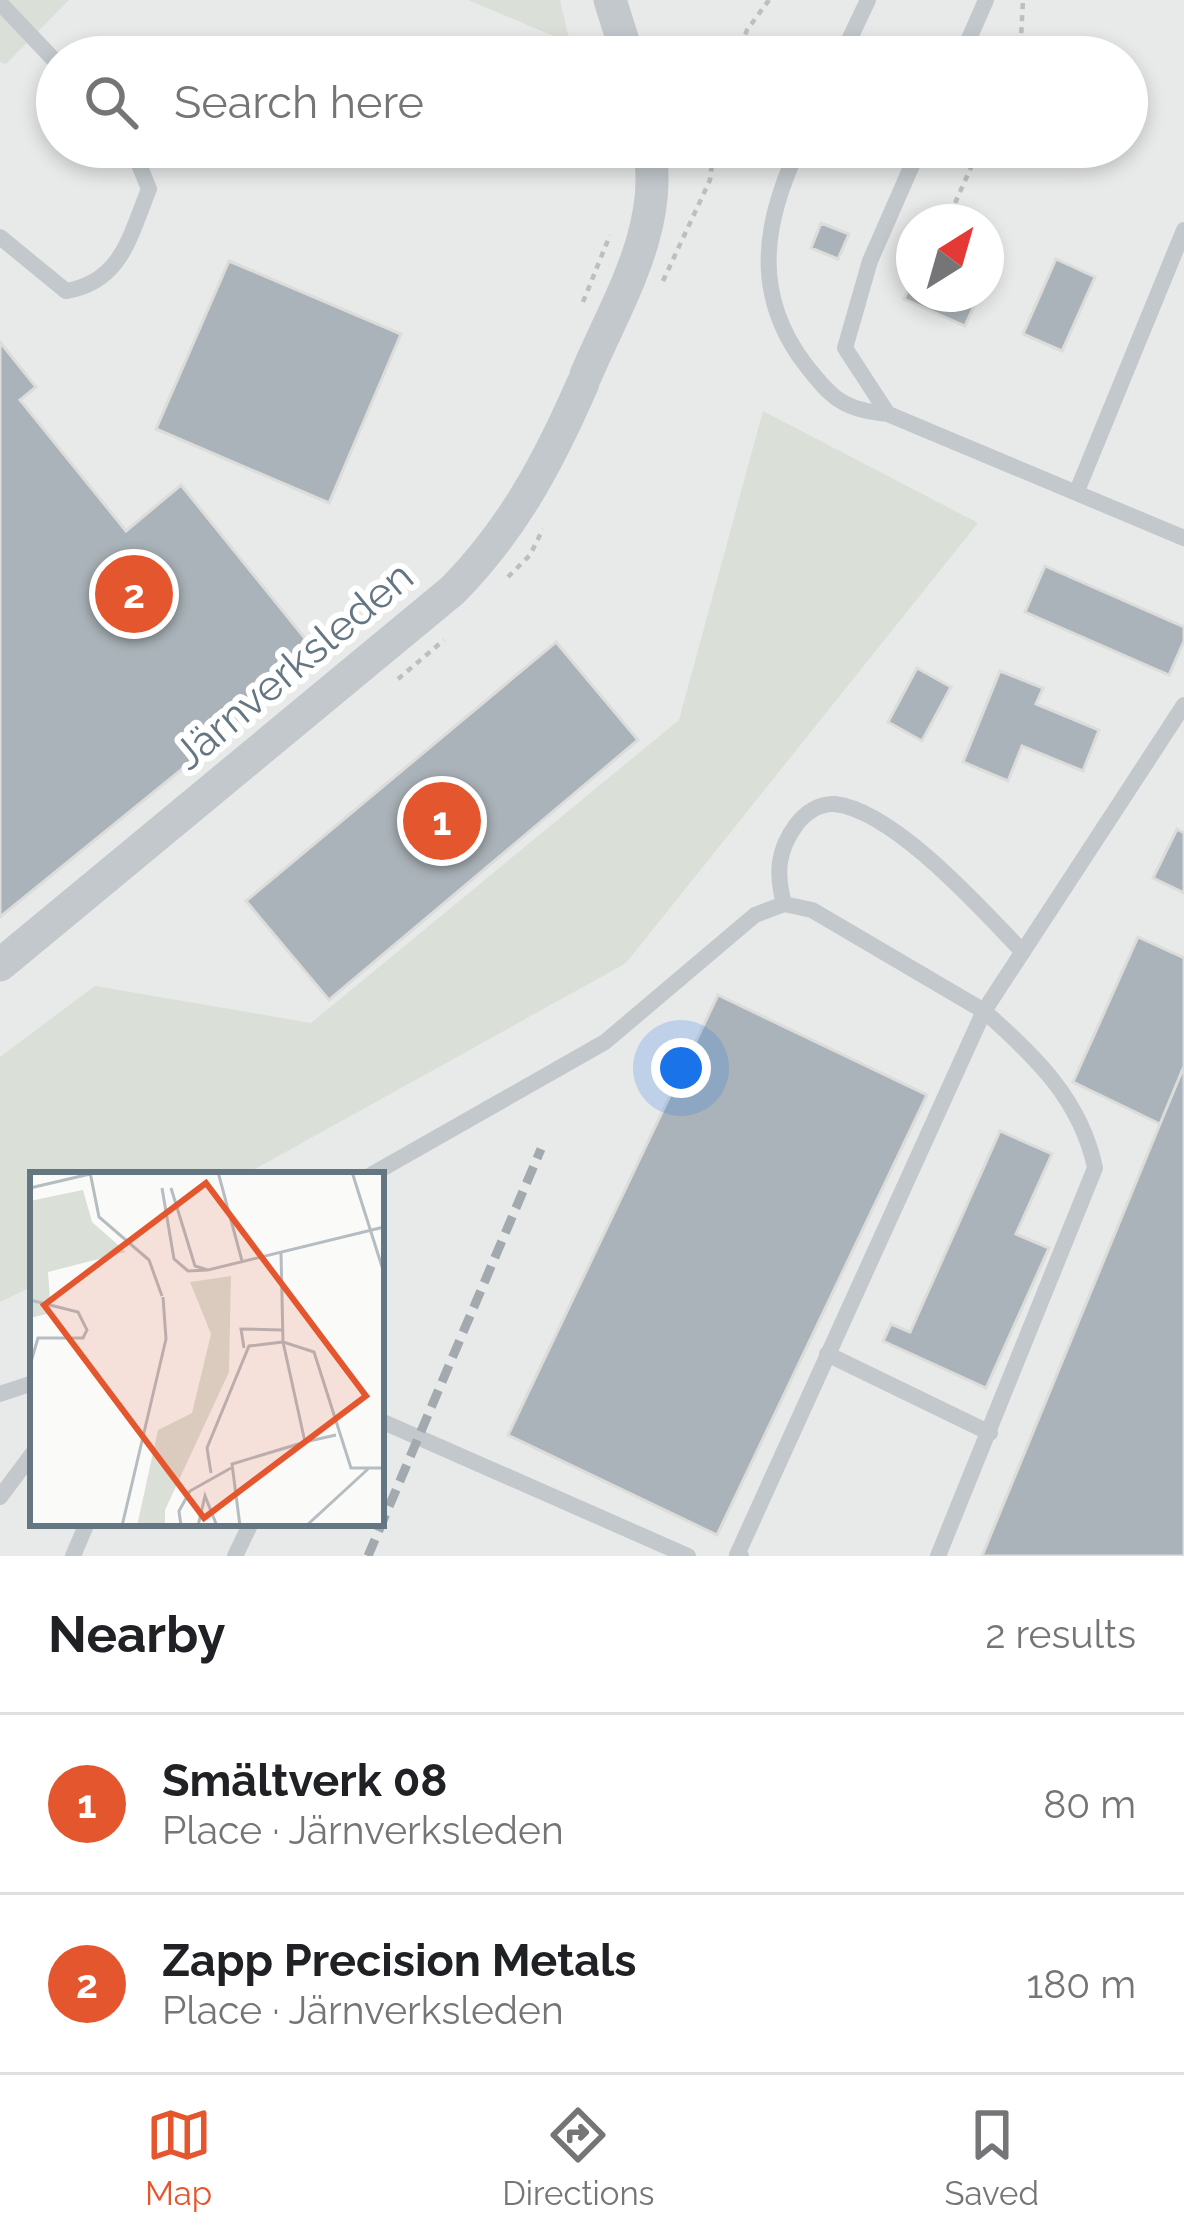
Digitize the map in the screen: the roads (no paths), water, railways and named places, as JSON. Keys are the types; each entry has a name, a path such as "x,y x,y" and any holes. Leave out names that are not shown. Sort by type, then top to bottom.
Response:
{"street":[{"path":"610,0 621,36"},
{"name":"Järnverksleden","path":"0,965 481,562 526,502 550,460 648,231 652,168"}],"lane":[{"path":"851,36 868,0"},
{"path":"970,36 986,0"},
{"path":"0,3 36,41"},
{"path":"0,237 66,291 92,287 114,268 149,189 140,168"},
{"path":"789,168 769,247 772,307 794,348 830,392 854,411 888,414 1184,538"},
{"path":"888,414 844,348 870,261 911,168"},
{"path":"1077,491 1184,230"},
{"path":"738,1556 984,1010 1184,705"},
{"path":"784,904 778,883 779,855 789,834 803,815 833,804 865,814 916,849 964,890 1023,952"},
{"path":"376,1172 605,1042 755,915 784,904 812,910 984,1010 1055,1080 1083,1123 1095,1168 938,1556"},
{"path":"826,1354 990,1433"},
{"path":"0,1394 30,1384"},
{"path":"384,1422 688,1556"},
{"path":"0,1497 30,1457"},
{"path":"73,1556 86,1526"},
{"path":"236,1556 250,1526"}],"railway":[{"path":"384,1518 541,1149"},
{"path":"368,1556 381,1526"}],"place":[{"name":"Zapp Precision Metals","path":"134,594"},
{"name":"Smältverk 08","path":"442,821"}]}
